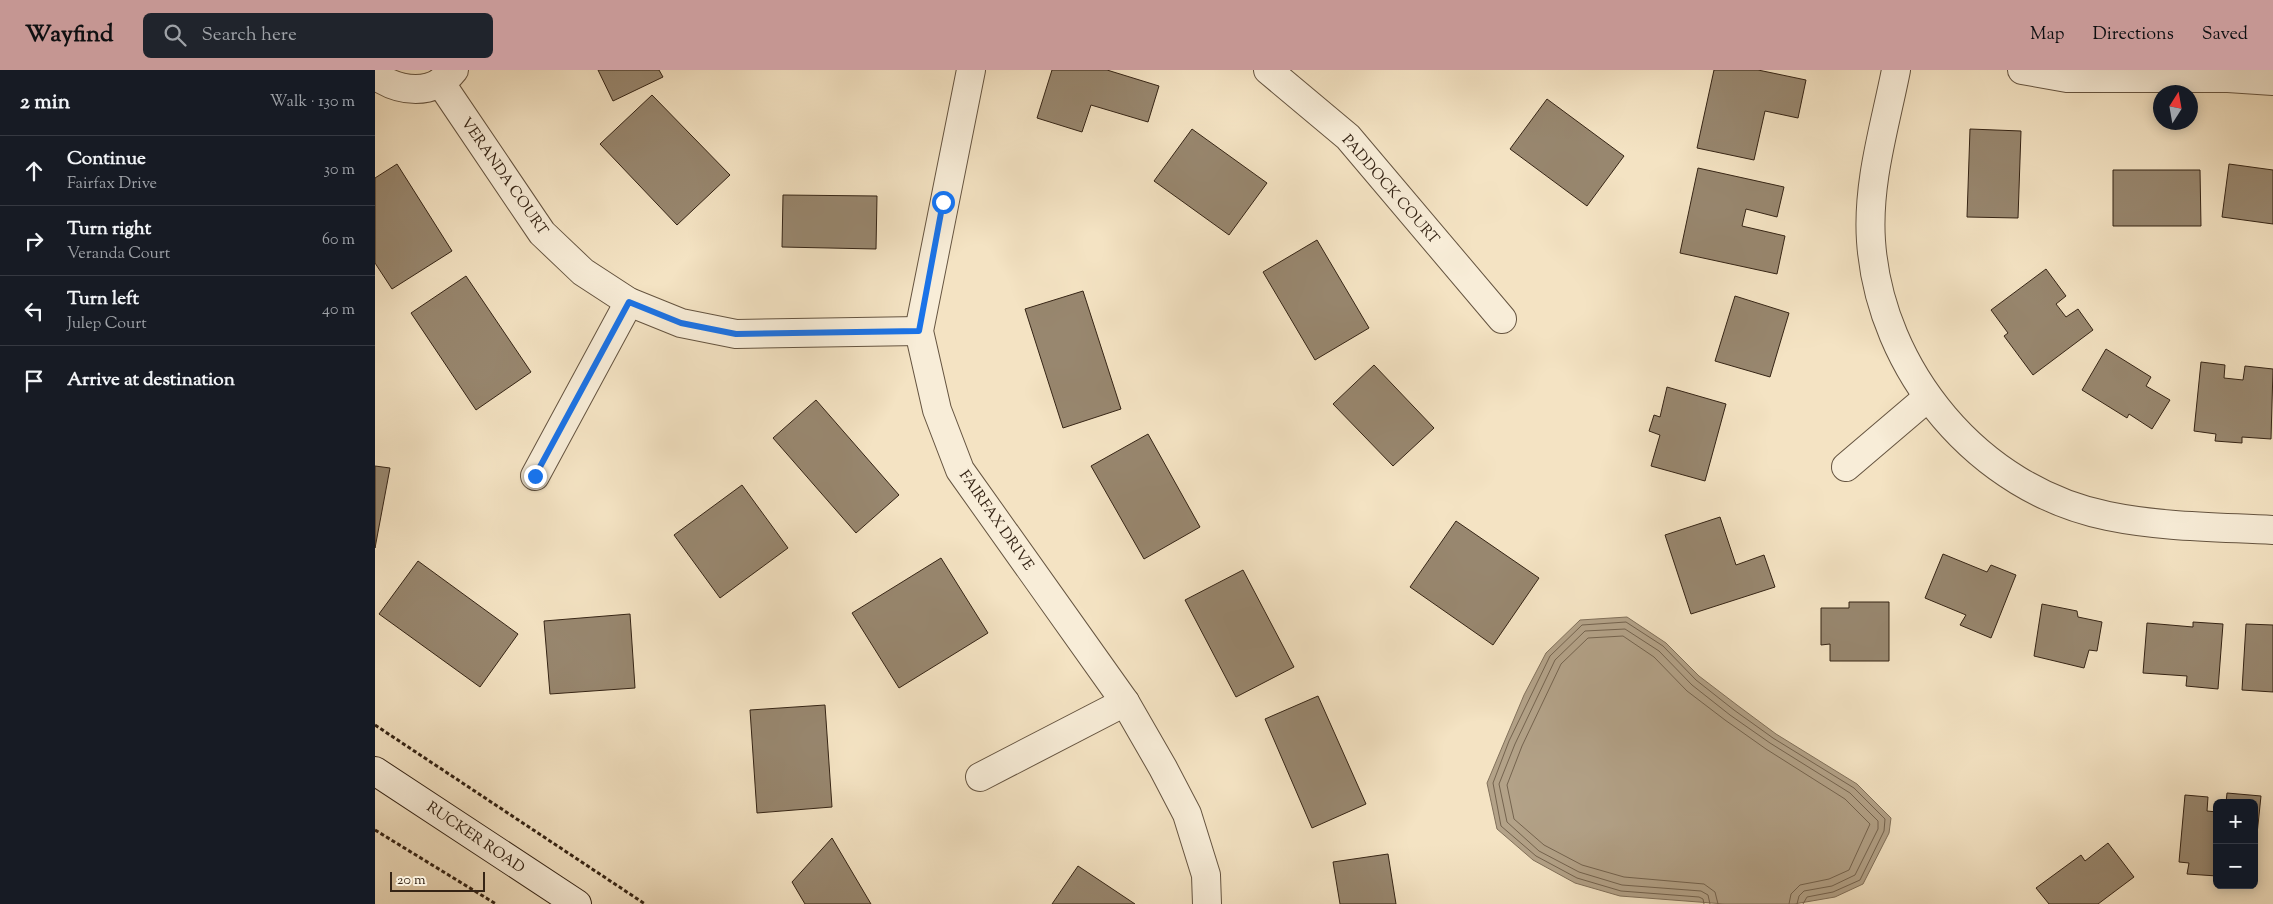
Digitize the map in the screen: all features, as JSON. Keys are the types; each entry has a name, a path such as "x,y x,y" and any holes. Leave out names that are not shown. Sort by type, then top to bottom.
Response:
{"street":[{"name":"FAIRFAX DRIVE","path":"971,70 919,331 937,410 960,470 1125,702 1187,814 1206,875 1207,904"},
{"name":"PADDOCK COURT","path":"1268,70 1348,137 1502,319"},
{"path":"1896,70 1874,176 1871,240 1877,285 1888,324 1905,362 1927,398 1965,440 2006,473 2057,500 2107,516 2131,520 2273,530"},
{"path":"2023,70 2067,78 2228,78 2273,81"},
{"path":"375,75 389,84 405,90 423,89 447,76"},
{"name":"VERANDA COURT","path":"447,76 542,233 583,272 629,302 681,323 736,334 919,331"},
{"path":"535,476 629,302"},
{"path":"1845,468 1927,398"},
{"path":"980,777 1125,702"},
{"name":"RUCKER ROAD","path":"375,771 577,904"}],"path":[{"path":"375,725 645,904"},
{"path":"375,830 496,904"}],"water":[{"path":"1627,617 1666,643 1699,676 1776,734 1857,784 1891,818 1889,833 1863,884 1835,897 1794,904 1725,904 1620,896 1575,883 1533,860 1497,829 1487,783 1524,695 1546,653 1580,620"}],"building":[{"path":"598,70 659,70 663,77 613,101"},
{"path":"1052,70 1107,70 1159,86 1148,122 1091,105 1082,132 1037,118"},
{"path":"1714,70 1758,70 1806,80 1798,118 1765,111 1754,160 1697,148"},
{"path":"652,95 730,175 677,225 600,144"},
{"path":"1547,99 1624,156 1587,206 1510,149"},
{"path":"1192,129 1267,183 1229,235 1154,181"},
{"path":"1970,129 2021,131 2018,218 1967,217"},
{"path":"397,164 452,251 392,289 375,263 375,178"},
{"path":"2229,164 2273,170 2273,224 2222,217"},
{"path":"1698,168 1784,187 1777,217 1746,209 1742,226 1785,236 1777,274 1680,253"},
{"path":"2113,170 2200,170 2201,226 2113,226"},
{"path":"783,195 877,196 876,249 782,247"},
{"path":"1317,240 1369,328 1315,360 1263,272"},
{"path":"2046,269 2066,296 2056,304 2066,317 2078,309 2093,330 2033,375 2004,336 2008,333 1991,310"},
{"path":"466,276 531,372 476,410 411,313"},
{"path":"1083,291 1121,409 1063,428 1025,309"},
{"path":"1735,296 1789,313 1770,377 1715,361"},
{"path":"2106,349 2151,377 2146,386 2170,400 2152,429 2129,414 2127,418 2082,390"},
{"path":"2201,362 2225,365 2224,378 2243,380 2245,366 2273,369 2271,439 2242,437 2242,443 2215,441 2216,434 2194,431"},
{"path":"1374,365 1434,428 1393,466 1333,404"},
{"path":"1667,387 1726,404 1705,481 1651,466 1660,435 1649,431 1654,415 1660,417"},
{"path":"816,400 899,495 856,533 773,438"},
{"path":"1148,434 1200,527 1144,559 1091,466"},
{"path":"375,466 390,468 375,548"},
{"path":"742,485 788,548 720,598 674,535"},
{"path":"1720,517 1736,565 1764,555 1775,587 1691,614 1665,535"},
{"path":"1456,521 1539,578 1493,645 1410,587"},
{"path":"1943,554 1987,572 1991,565 2016,575 1991,638 1960,625 1966,615 1925,598"},
{"path":"941,558 988,633 899,688 852,613"},
{"path":"418,561 518,634 480,687 379,614"},
{"path":"1243,570 1294,667 1236,697 1185,600"},
{"path":"1849,602 1889,602 1889,661 1830,661 1830,644 1821,645 1821,608 1849,608"},
{"path":"2042,604 2077,611 2078,617 2102,622 2097,651 2089,650 2084,668 2034,656"},
{"path":"630,614 635,688 550,694 544,621"},
{"path":"2193,622 2223,624 2218,689 2186,686 2187,676 2143,673 2147,623 2193,627"},
{"path":"2246,624 2273,625 2273,692 2242,690"},
{"path":"1318,696 1366,804 1312,828 1265,719"},
{"path":"825,705 832,807 757,813 750,710"},
{"path":"2227,793 2261,796 2258,825 2258,799 2226,799"},
{"path":"2185,795 2208,797 2207,811 2213,812 2213,876 2187,874 2189,863 2179,862"},
{"path":"832,838 871,904 805,904 792,882"},
{"path":"2108,843 2134,877 2098,904 2049,904 2036,888 2081,855 2085,861"},
{"path":"1388,854 1396,904 1340,904 1333,862"},
{"path":"1078,866 1135,904 1052,904"}],"route":[{"path":"535,476 629,302 681,323 736,334 919,331 943,202"}]}
